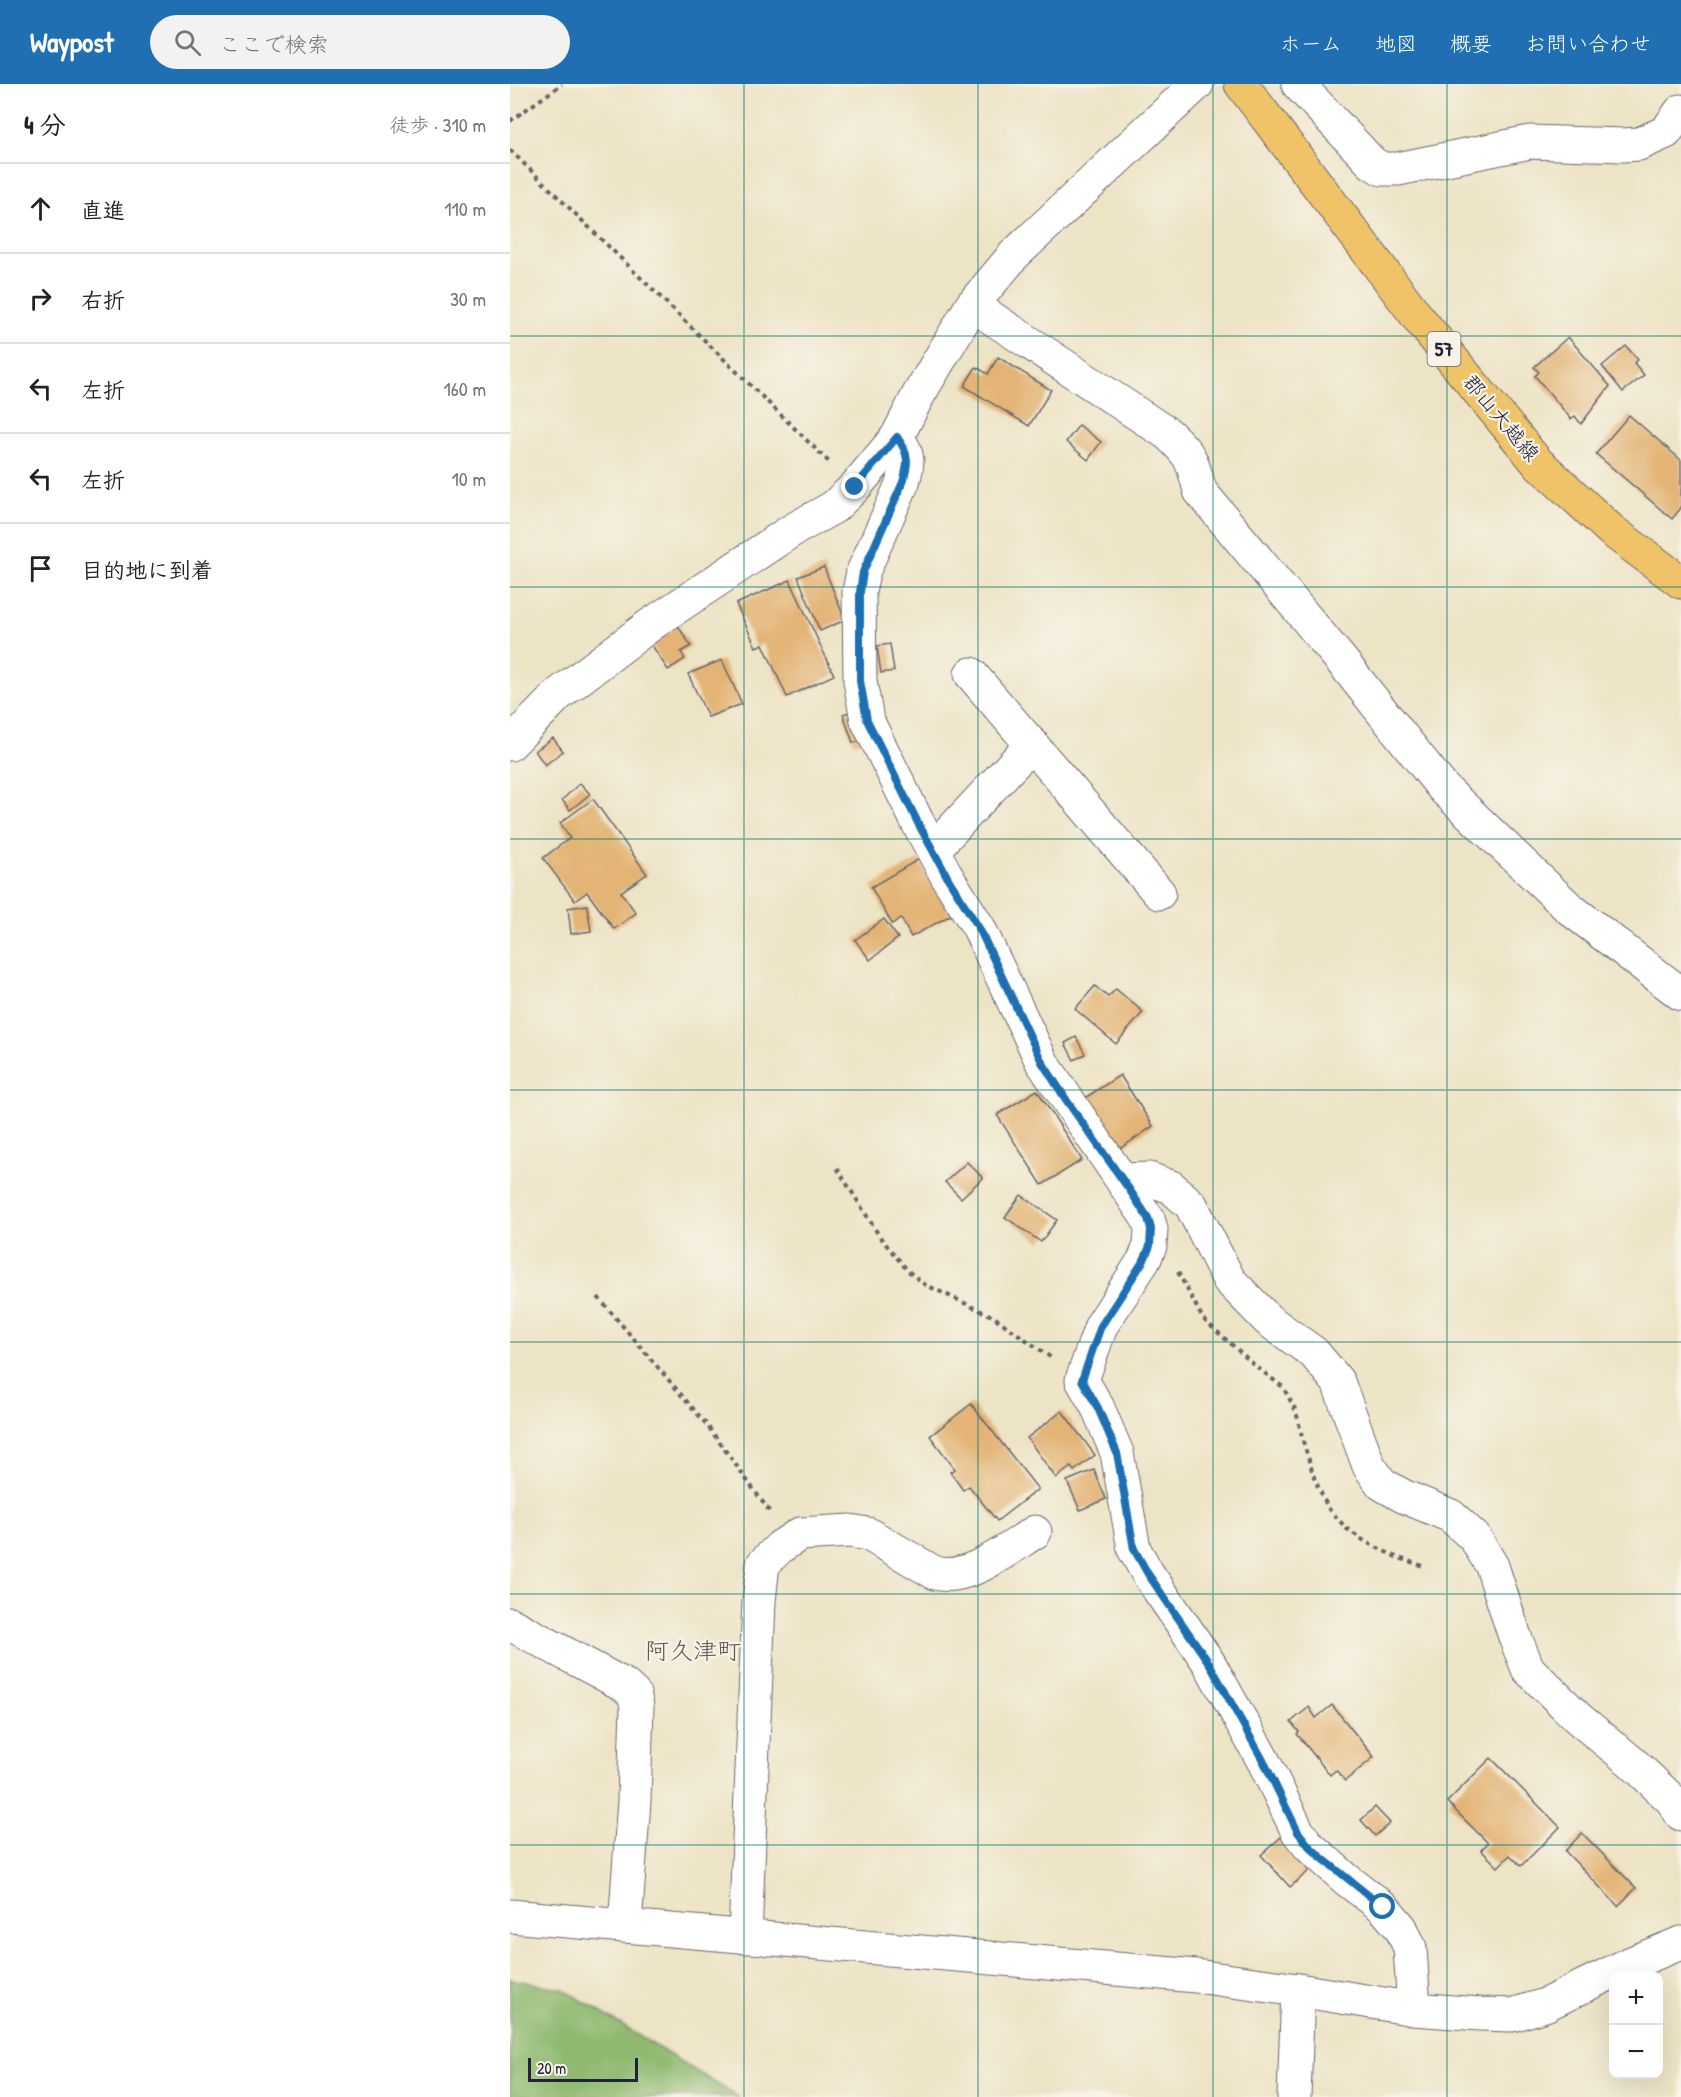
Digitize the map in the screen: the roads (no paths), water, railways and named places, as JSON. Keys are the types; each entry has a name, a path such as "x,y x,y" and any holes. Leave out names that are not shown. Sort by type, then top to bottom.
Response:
{"main road":[{"name":"郡山大越線","path":"1241,84 1419,320 1537,462 1612,531 1681,582"}],"street":[{"path":"510,744 559,694 650,625 791,531 834,507 855,487 897,437 919,394 972,305 1014,255 1197,84"},
{"path":"1298,84 1372,163 1382,169 1398,169 1530,142 1639,144 1666,132 1681,111"},
{"path":"972,305 1168,434 1181,446 1191,458 1200,491 1341,660 1443,788 1569,908 1681,994"},
{"path":"897,437 906,450 907,470 863,572 860,592 860,681 867,720 933,850 979,928 1042,1062 1148,1218 1151,1229 1150,1246 1144,1260 1101,1326 1082,1380 1098,1408 1117,1453 1134,1549 1148,1574 1209,1663 1264,1762 1298,1832 1309,1846 1347,1880 1383,1907 1401,1928 1410,1948 1413,2009"},
{"path":"971,674 1159,893"},
{"path":"933,850 1032,744"},
{"path":"1122,1180 1149,1179 1171,1187 1191,1205 1229,1280 1268,1320 1314,1353 1338,1382 1369,1466 1382,1484 1403,1496 1451,1516 1475,1538 1492,1566 1528,1669 1579,1719 1634,1764 1672,1800 1681,1814"},
{"path":"744,1936 759,1601 763,1564 780,1547 800,1534 850,1531 868,1534 942,1575 969,1570 988,1562 1035,1532"},
{"path":"510,1624 624,1685 634,1694 637,1706 635,1790 625,1926"},
{"path":"510,1916 1196,1976 1413,2009 1512,2015 1545,2005 1629,1964 1681,1943"},
{"path":"1294,2097 1298,1990"}],"district":[{"name":"阿久津町","path":"693,1651"}]}
